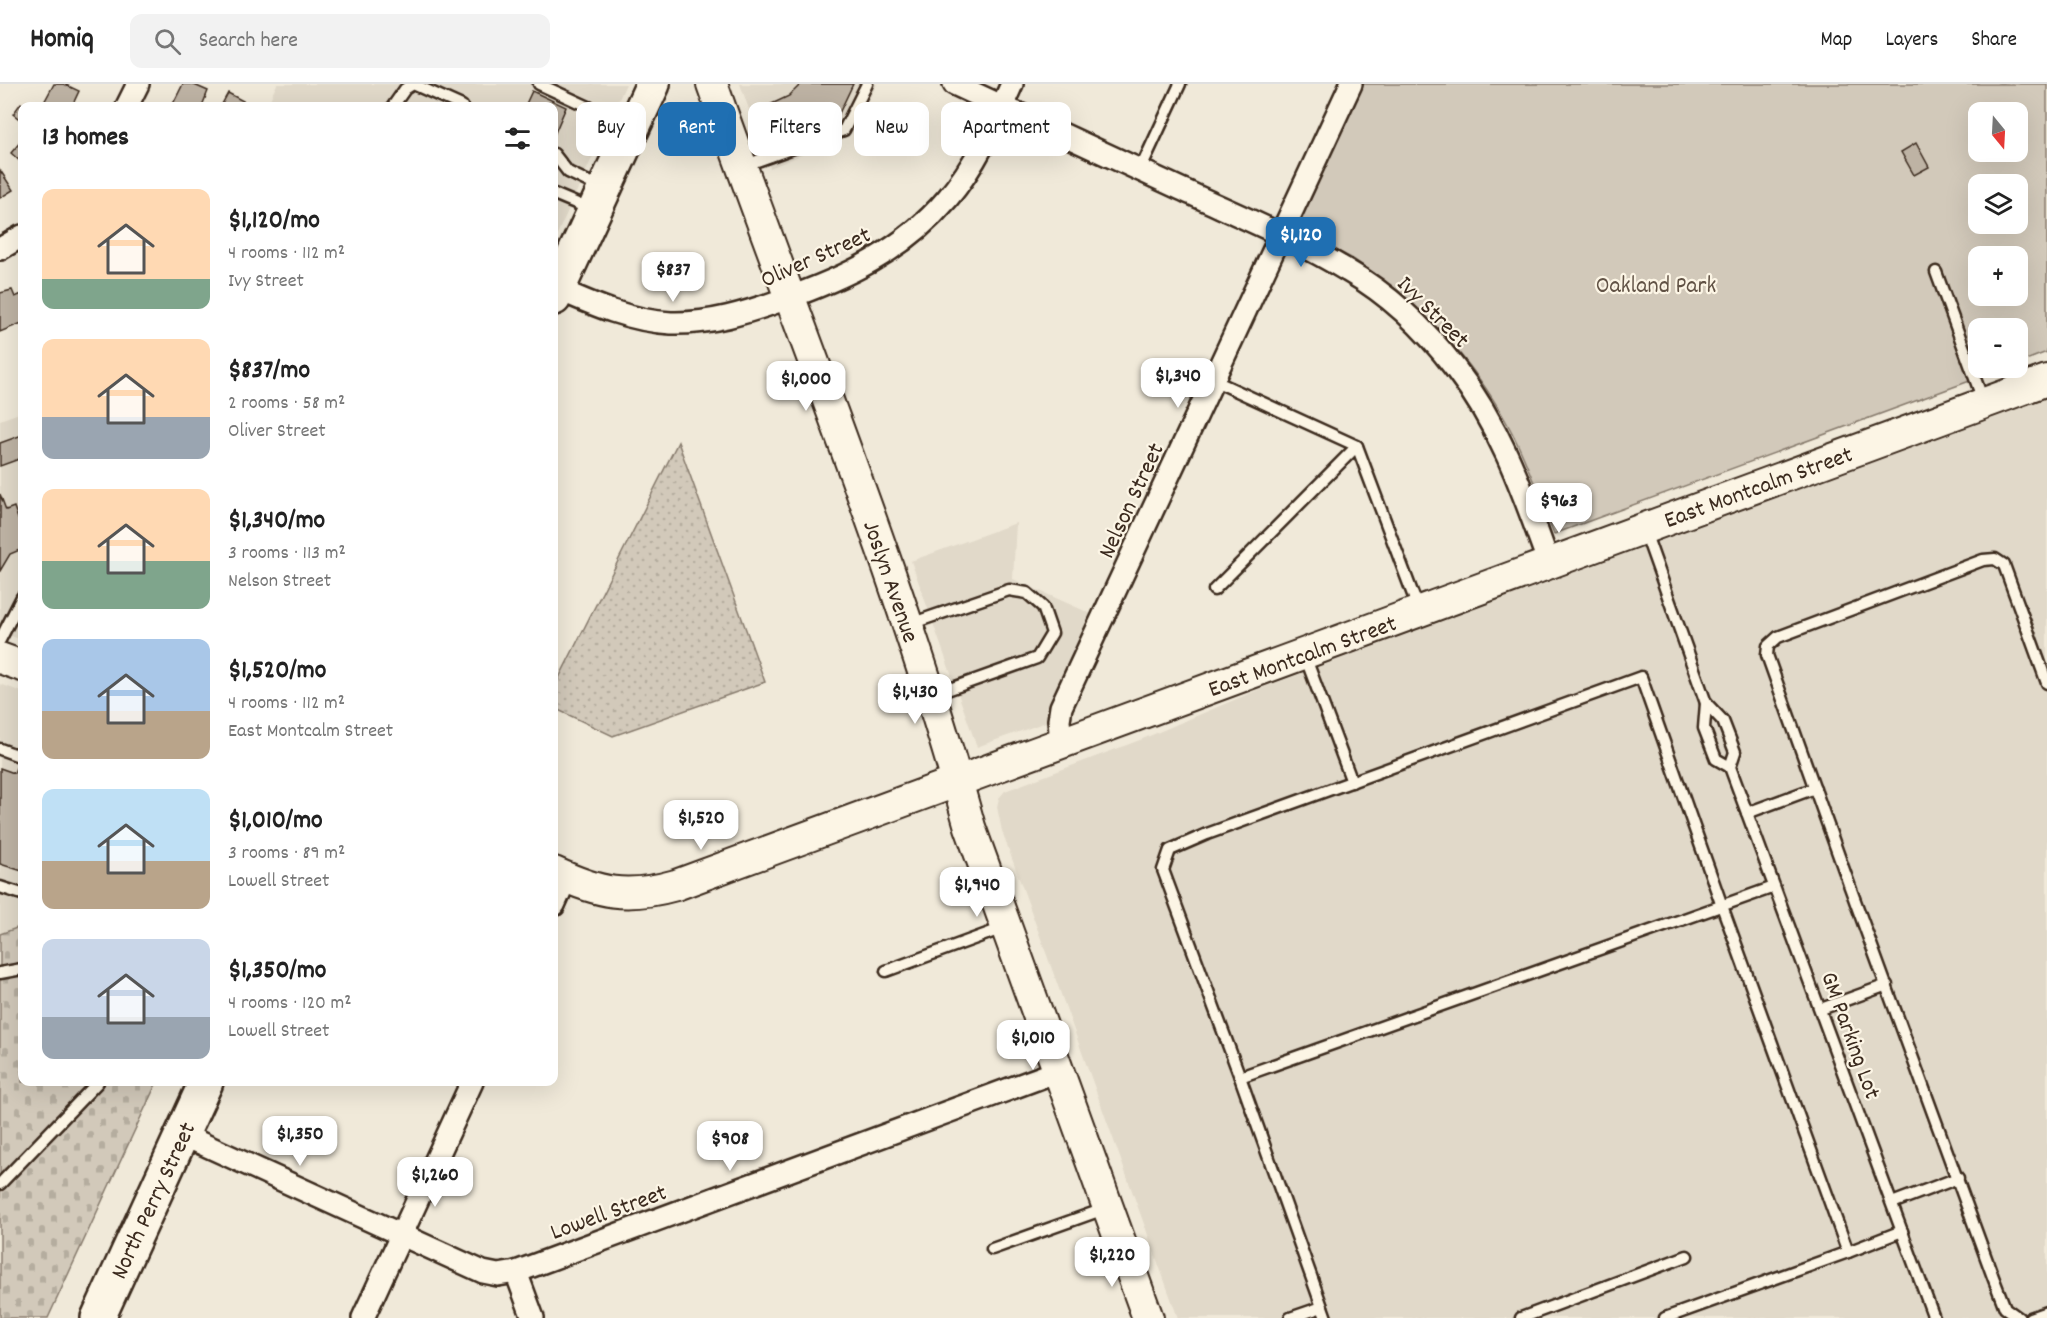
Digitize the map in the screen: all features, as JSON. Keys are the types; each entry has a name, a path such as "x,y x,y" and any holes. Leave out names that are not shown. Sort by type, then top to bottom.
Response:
{"main road":[{"path":"645,102 653,84"},
{"name":"Joslyn Avenue","path":"712,84 881,547 958,782 970,827 1148,1318"},
{"path":"558,286 620,156"},
{"name":"East Montcalm Street","path":"560,875 583,885 617,893 663,889 2047,380"},
{"path":"0,658 18,665"},
{"name":"North Perry Street","path":"98,1318 204,1086"}],"street":[{"path":"129,102 138,84"},
{"name":"Ivy Street","path":"954,84 993,102"},
{"name":"Oliver Street","path":"1004,102 1012,84"},
{"name":"Nelson Street","path":"1061,744 1059,720 1061,707 1351,84"},
{"name":"Ivy Street","path":"1071,138 1341,266 1375,289 1417,325 1449,360 1482,405 1502,441 1549,564"},
{"name":"Oliver Street","path":"558,293 621,314 671,322 696,322 752,311 841,278 866,266 890,250 922,225 946,200 968,171 976,156"},
{"path":"0,249 18,238"},
{"name":"Lowell Street","path":"183,1135 483,1272 498,1275 516,1272 1058,1071"},
{"path":"363,1318 470,1086"},
{"path":"516,1272 533,1318"}],"lane":[{"path":"396,102 405,89 413,84 453,102"},
{"path":"539,84 562,89 586,102"},
{"path":"742,167 844,130 867,84"},
{"path":"1140,170 1180,84"},
{"path":"558,159 568,172 599,200"},
{"path":"558,195 599,200"},
{"path":"1936,272 1984,403"},
{"path":"1213,380 1357,446 1419,612"},
{"path":"1214,590 1357,446"},
{"name":"GM Parking Lot","path":"1644,529 1706,703 1704,728 1716,759 1730,767"},
{"path":"2019,1318 2005,1308 1767,655 1768,646 1778,637 1983,560 1995,559 2004,565 2047,683"},
{"path":"907,625 1009,590 1027,593 1043,607 1052,633 1036,658 930,696"},
{"path":"0,640 18,605"},
{"path":"1304,654 1352,782"},
{"path":"1326,1318 1163,870 1170,850 1207,834 1641,677 1848,1252"},
{"name":"GM Parking Lot","path":"1706,703 1724,721 1735,752 1730,767 1934,1318"},
{"path":"0,749 18,756"},
{"path":"1747,813 1815,788"},
{"path":"0,886 18,893"},
{"path":"1240,1077 1774,887"},
{"path":"886,971 1006,927"},
{"path":"0,973 18,970"},
{"path":"1821,1010 1887,985"},
{"path":"0,1184 94,1086"},
{"path":"1892,1203 1958,1178"},
{"path":"992,1249 1108,1207"},
{"path":"1665,1318 1902,1232"},
{"path":"1521,1318 1688,1256"},
{"path":"1290,1318 1322,1306"},
{"path":"2030,1318 2047,1312"}],"shaded area":[{"path":"277,84 626,84 618,102 576,102 576,156 593,156 558,232 558,102 269,102"},
{"path":"740,84 877,84 867,102 854,102 854,127 850,135 842,138 842,102 748,102 748,106"},
{"path":"766,156 799,156 770,168"},
{"path":"2047,398 2047,1318 1178,1318 1002,831 997,807 999,798 1005,791 1140,740 1267,686"},
{"path":"18,413 18,639 0,632 0,420"},
{"path":"1016,523 1013,579 1094,615 1046,722 977,747 911,561"},
{"path":"0,684 18,691 18,927 0,934"}],"green space":[{"name":"Oakland Park","path":"1362,84 2047,84 2047,352 2028,359 2028,318 1968,318 1968,378 1978,378 1554,534 1515,438 1494,400 1460,354 1421,312 1377,275 1353,259 1304,234 1300,218"},
{"path":"678,442 765,682 613,736 558,710 558,680"},
{"path":"18,927 18,1086 155,1086 48,1318 0,1318 0,934"}],"building":[{"path":"54,84 64,84 79,91 74,102 44,102"},
{"path":"183,84 192,84 208,91 204,102 174,102"},
{"path":"801,84 853,84 842,107 842,102 776,102 789,96"},
{"path":"532,91 555,102 527,102"},
{"path":"228,93 245,102 223,102"},
{"path":"558,103 566,107 558,126"},
{"path":"18,107 18,118 13,114"},
{"path":"1916,143 1929,167 1914,175 1901,152"},
{"path":"18,145 18,159 11,153"},
{"path":"0,170 13,190 0,198"},
{"path":"12,290 15,297 18,296 18,325 0,332 0,293"},
{"path":"18,436 18,459 0,466 0,443"},
{"path":"0,494 6,510 14,507 18,518 18,551 10,554 0,571"},
{"path":"0,768 14,773 16,768 18,769 18,870 0,864"}]}
